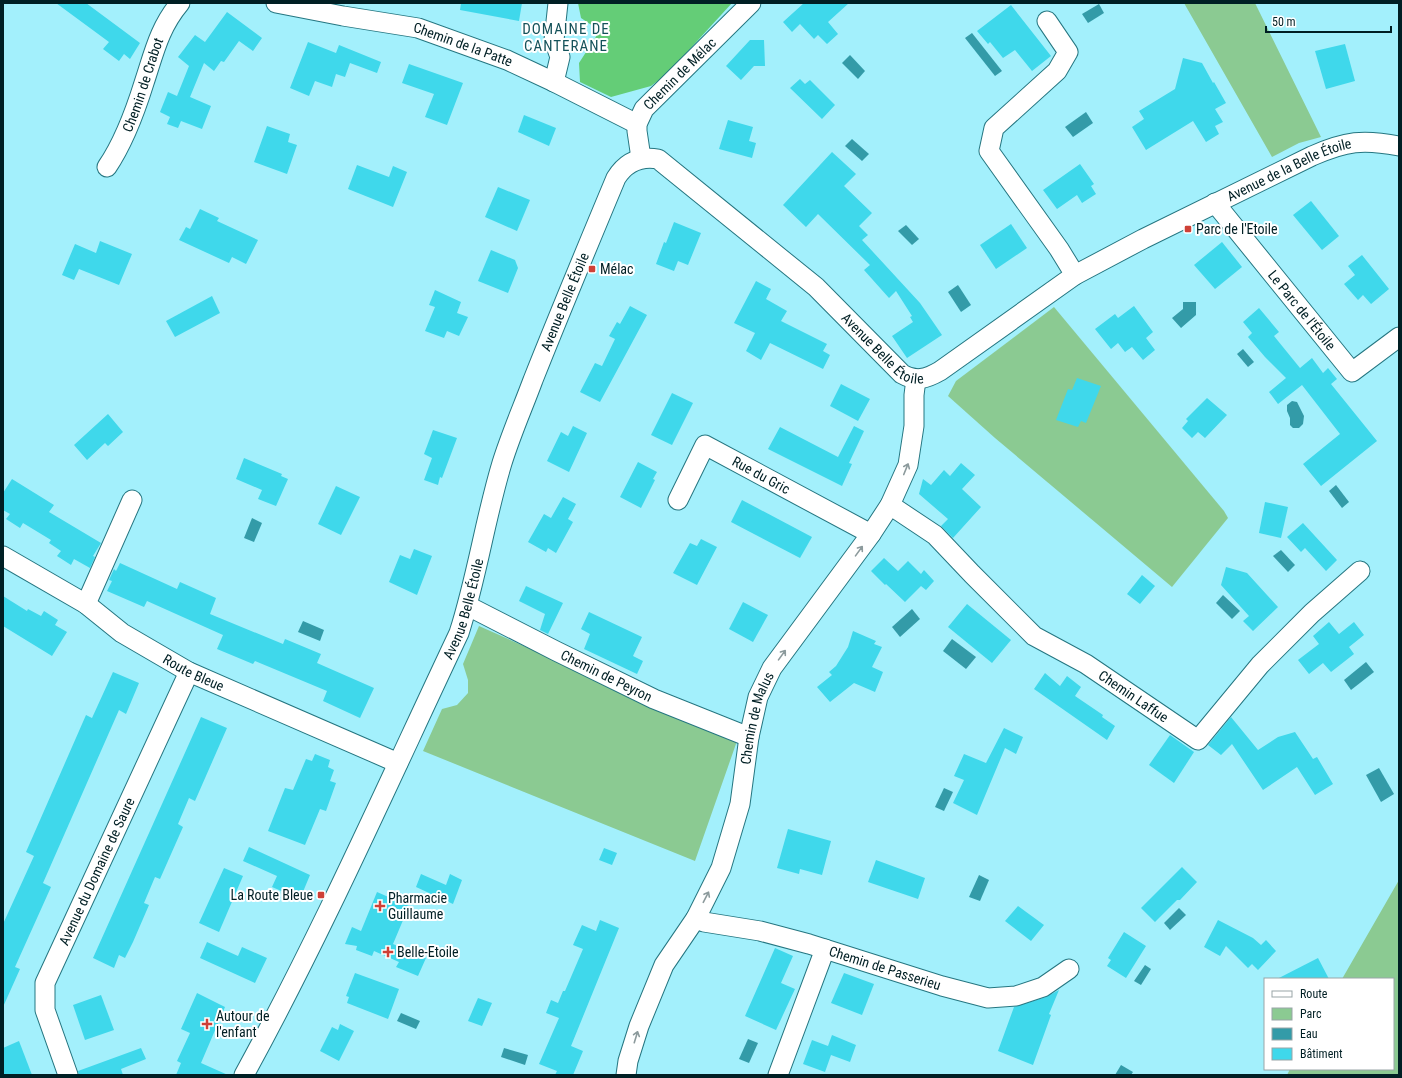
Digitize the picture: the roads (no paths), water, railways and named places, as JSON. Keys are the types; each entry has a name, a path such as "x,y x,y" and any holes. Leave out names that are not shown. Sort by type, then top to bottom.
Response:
{"street":[{"name":"Chemin de Crabot","path":"107,167 118,150 129,124 162,30 180,3"},
{"name":"Chemin de la Patte","path":"276,3 418,28 507,60 637,124"},
{"path":"554,82 560,57 554,40 558,3"},
{"name":"Chemin de Mélac","path":"641,158 636,131 637,124 644,109 751,3"},
{"path":"1046,21 1068,52 1057,71 994,128 989,151 1059,248 1075,275"},
{"name":"Avenue de la Belle Étoile","path":"1184,218 1334,146 1355,142 1377,142 1399,146"},
{"name":"Avenue Belle Étoile","path":"244,1075 280,1008 317,933 459,633 468,606 492,498 502,462 556,323 620,170 633,160 641,158 658,159 816,287 902,374 908,378 916,379 929,377 940,371 1075,275 1184,218"},
{"name":"Le Parc de l'Étoile","path":"1215,203 1352,372 1399,337"},
{"name":"Chemin de Malus","path":"626,1075 628,1061 639,1026 664,965 696,918 721,868 740,804 749,737 758,698 772,668 871,534 890,504 908,465 914,426 914,395 916,379"},
{"name":"Rue du Gric","path":"678,500 705,445 871,534"},
{"path":"86,604 132,500"},
{"name":"Chemin Laffue","path":"890,504 935,535 1034,636 1086,664 1198,740 1260,665 1312,613 1360,571"},
{"name":"Route Bleue","path":"3,556 86,604 122,633 189,672 398,763"},
{"name":"Chemin de Peyron","path":"468,606 654,699 749,737"},
{"name":"Avenue du Domaine de Saure","path":"68,1075 46,1010 46,983 189,672"},
{"name":"Chemin de Passerieu","path":"696,918 704,922 760,931 825,949 936,984 988,998 1016,996 1043,987 1069,969"},
{"path":"778,1075 825,949"}],"water":[{"path":"1099,4 1104,13 1088,23 1082,14"},
{"path":"972,33 1002,71 995,76 965,38"},
{"path":"850,55 865,71 858,79 842,63"},
{"path":"1086,112 1093,123 1073,137 1065,127"},
{"path":"852,139 869,154 862,161 845,146"},
{"path":"906,225 919,239 912,245 898,231"},
{"path":"958,285 971,305 961,312 948,292"},
{"path":"1183,302 1196,302 1196,315 1181,328 1172,318 1183,309"},
{"path":"1243,349 1254,362 1248,367 1237,354"},
{"path":"1292,401 1297,402 1304,416 1303,424 1299,428 1293,428 1290,425 1287,405"},
{"path":"1336,485 1349,502 1342,508 1329,491"},
{"path":"252,518 262,523 254,542 244,538"},
{"path":"1281,550 1295,565 1288,572 1273,556"},
{"path":"1223,595 1240,611 1232,619 1216,603"},
{"path":"912,609 920,619 900,637 892,627"},
{"path":"303,621 324,630 320,641 298,632"},
{"path":"952,639 976,657 966,669 943,651"},
{"path":"1366,662 1374,672 1351,690 1344,680"},
{"path":"1379,768 1394,794 1381,802 1366,775"},
{"path":"944,788 953,792 944,811 935,807"},
{"path":"979,875 989,880 980,901 969,897"},
{"path":"1179,908 1186,915 1170,930 1164,923"},
{"path":"1145,965 1151,969 1141,985 1134,981"},
{"path":"401,1013 420,1021 416,1029 397,1021"},
{"path":"748,1039 758,1043 749,1063 739,1059"},
{"path":"504,1048 528,1055 525,1065 501,1057"},
{"path":"1121,1065 1133,1072 1131,1075 1115,1075"}],"place":[{"name":"Parc de l'Etoile","path":"1188,229"},
{"name":"Mélac","path":"592,269"},
{"name":"La Route Bleue","path":"321,895"},
{"name":"Pharmacie Guillaume","path":"380,906"},
{"name":"Belle-Etoile","path":"388,952"},
{"name":"Autour de l'enfant","path":"207,1024"}],"district":[{"name":"DOMAINE DE CANTERANE","path":"566,38"}]}
